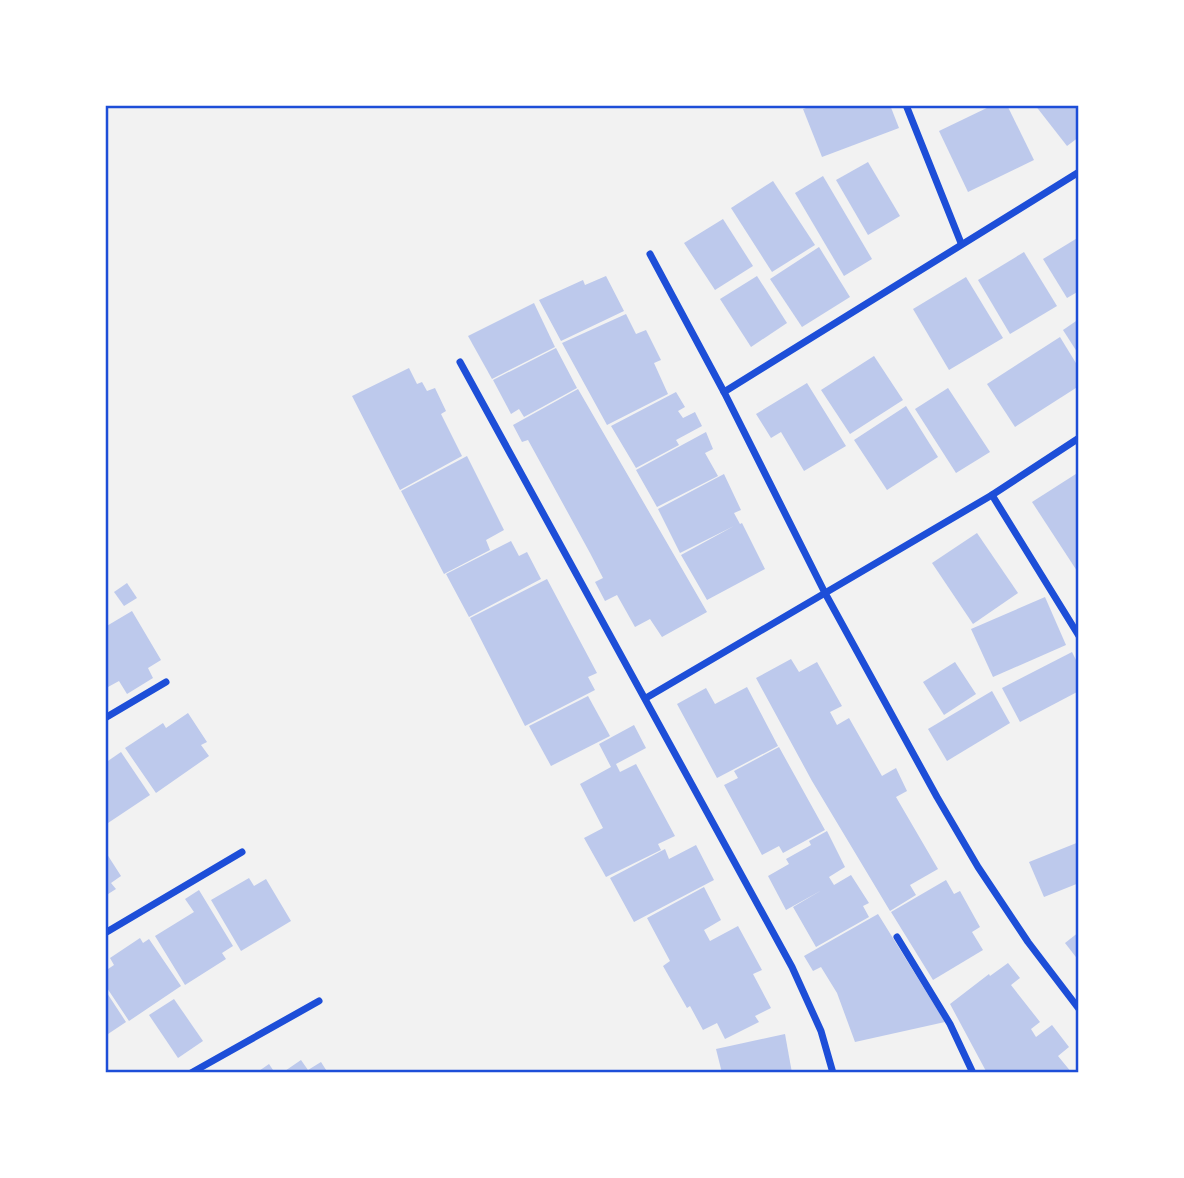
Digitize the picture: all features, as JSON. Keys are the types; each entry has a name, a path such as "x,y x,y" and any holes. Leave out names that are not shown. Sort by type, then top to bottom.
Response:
{"street":[{"path":"906,105 961,243"},
{"path":"724,392 1079,172"},
{"path":"650,254 724,392 825,593 978,867 1028,942 1079,1009"},
{"path":"460,362 792,967 821,1031 834,1073"},
{"path":"646,698 992,495 1079,438"},
{"path":"992,495 1079,636"},
{"path":"105,718 166,682"},
{"path":"105,933 242,852"},
{"path":"897,937 950,1024 973,1073"},
{"path":"191,1073 319,1001"}],"building":[{"path":"815,105 890,105 899,128 822,157 803,109"},
{"path":"993,105 1007,105 1034,160 968,192 939,131"},
{"path":"1035,105 1079,105 1079,137 1067,146"},
{"path":"868,162 900,216 868,235 836,180"},
{"path":"823,176 872,259 844,276 795,193"},
{"path":"773,181 815,245 772,272 731,208"},
{"path":"723,219 753,266 715,290 684,243"},
{"path":"1079,237 1079,291 1067,298 1043,259"},
{"path":"819,247 850,297 802,327 770,279"},
{"path":"1024,252 1057,306 1010,334 978,280"},
{"path":"606,276 624,311 561,341 539,300 583,280 585,285"},
{"path":"757,276 787,323 751,347 720,299"},
{"path":"966,277 1003,338 949,370 913,309"},
{"path":"534,303 555,347 492,379 468,336"},
{"path":"626,314 636,334 646,330 661,360 654,363 668,394 607,425 562,343"},
{"path":"1079,319 1079,355 1063,330"},
{"path":"1060,337 1079,368 1079,386 1015,427 987,384"},
{"path":"556,348 577,388 524,417 519,409 511,414 493,380"},
{"path":"874,356 903,400 850,434 821,390"},
{"path":"409,368 417,384 422,382 427,391 435,388 446,411 441,414 462,456 400,490 352,396"},
{"path":"807,383 846,446 804,471 781,432 771,438 756,414"},
{"path":"948,388 990,452 956,473 915,409"},
{"path":"578,389 707,612 662,637 650,619 635,627 617,595 605,601 595,582 603,578 590,553 528,440 522,442 513,425"},
{"path":"676,392 685,407 678,411 683,418 695,412 702,426 676,440 679,445 636,468 611,426"},
{"path":"906,406 938,457 887,490 854,440"},
{"path":"706,432 713,449 705,453 718,476 657,507 636,470"},
{"path":"467,456 504,530 486,540 490,550 444,574 401,491"},
{"path":"1079,472 1079,574 1032,502"},
{"path":"724,474 741,510 734,513 740,524 742,523 765,569 707,600 681,555 734,526 680,553 658,509"},
{"path":"977,533 1018,593 973,624 932,563"},
{"path":"511,541 519,556 527,552 541,579 469,617 446,574"},
{"path":"547,579 597,673 588,677 595,690 525,726 470,618"},
{"path":"127,583 137,598 124,606 114,592"},
{"path":"1045,597 1066,645 993,677 971,629"},
{"path":"132,611 161,660 148,668 153,678 127,694 119,681 108,687 105,682 105,627"},
{"path":"1072,652 1079,666 1079,691 1020,722 1002,688"},
{"path":"791,659 799,672 817,662 842,706 830,712 837,725 849,718 882,776 896,768 907,791 896,797 938,869 910,885 916,895 890,911 812,781 756,678"},
{"path":"955,662 976,694 944,715 923,682"},
{"path":"747,687 778,746 717,778 677,704 706,688 715,704"},
{"path":"992,691 1010,723 947,761 928,729"},
{"path":"588,696 610,736 551,766 529,726"},
{"path":"188,713 207,742 201,745 209,756 156,793 125,748 163,723 166,728"},
{"path":"634,725 646,748 616,764 620,772 636,764 675,836 658,844 661,850 606,877 584,838 603,828 580,784 611,767 599,744"},
{"path":"779,747 825,830 783,853 779,846 762,855 724,785 738,778 734,771"},
{"path":"121,752 150,795 105,825 105,763"},
{"path":"827,831 845,867 829,877 834,885 851,875 869,903 863,906 869,917 816,947 793,907 822,890 786,910 768,876 789,864 786,859 811,845 809,841"},
{"path":"1079,842 1079,883 1044,897 1029,862"},
{"path":"696,845 714,880 634,922 610,878 665,849 669,859"},
{"path":"105,851 121,876 111,883 116,889 105,896"},
{"path":"249,878 254,886 266,879 291,921 241,951 211,900"},
{"path":"946,880 954,894 960,891 980,927 972,932 983,950 933,980 891,912"},
{"path":"704,887 721,920 704,930 710,941 738,926 762,970 753,974 771,1008 755,1016 759,1022 725,1039 717,1023 703,1030 690,1006 687,1008 663,966 670,961 647,918"},
{"path":"199,890 233,946 222,953 226,959 185,985 155,936 194,912 185,899"},
{"path":"878,914 945,1022 855,1042 837,993 821,967 813,971 804,956"},
{"path":"1079,932 1079,961 1065,943"},
{"path":"140,938 143,943 149,939 181,986 129,1021 105,985 105,971 114,965 110,958"},
{"path":"1008,963 1020,978 1011,985 1040,1022 1031,1029 1036,1037 1052,1025 1069,1047 1058,1056 1072,1073 987,1073 950,1004"},
{"path":"105,990 126,1022 105,1036"},
{"path":"174,999 203,1041 178,1058 149,1015"},
{"path":"785,1034 792,1073 722,1073 716,1049"},
{"path":"301,1060 308,1070 321,1062 328,1073 282,1073"},
{"path":"269,1064 275,1073 256,1073"}]}
